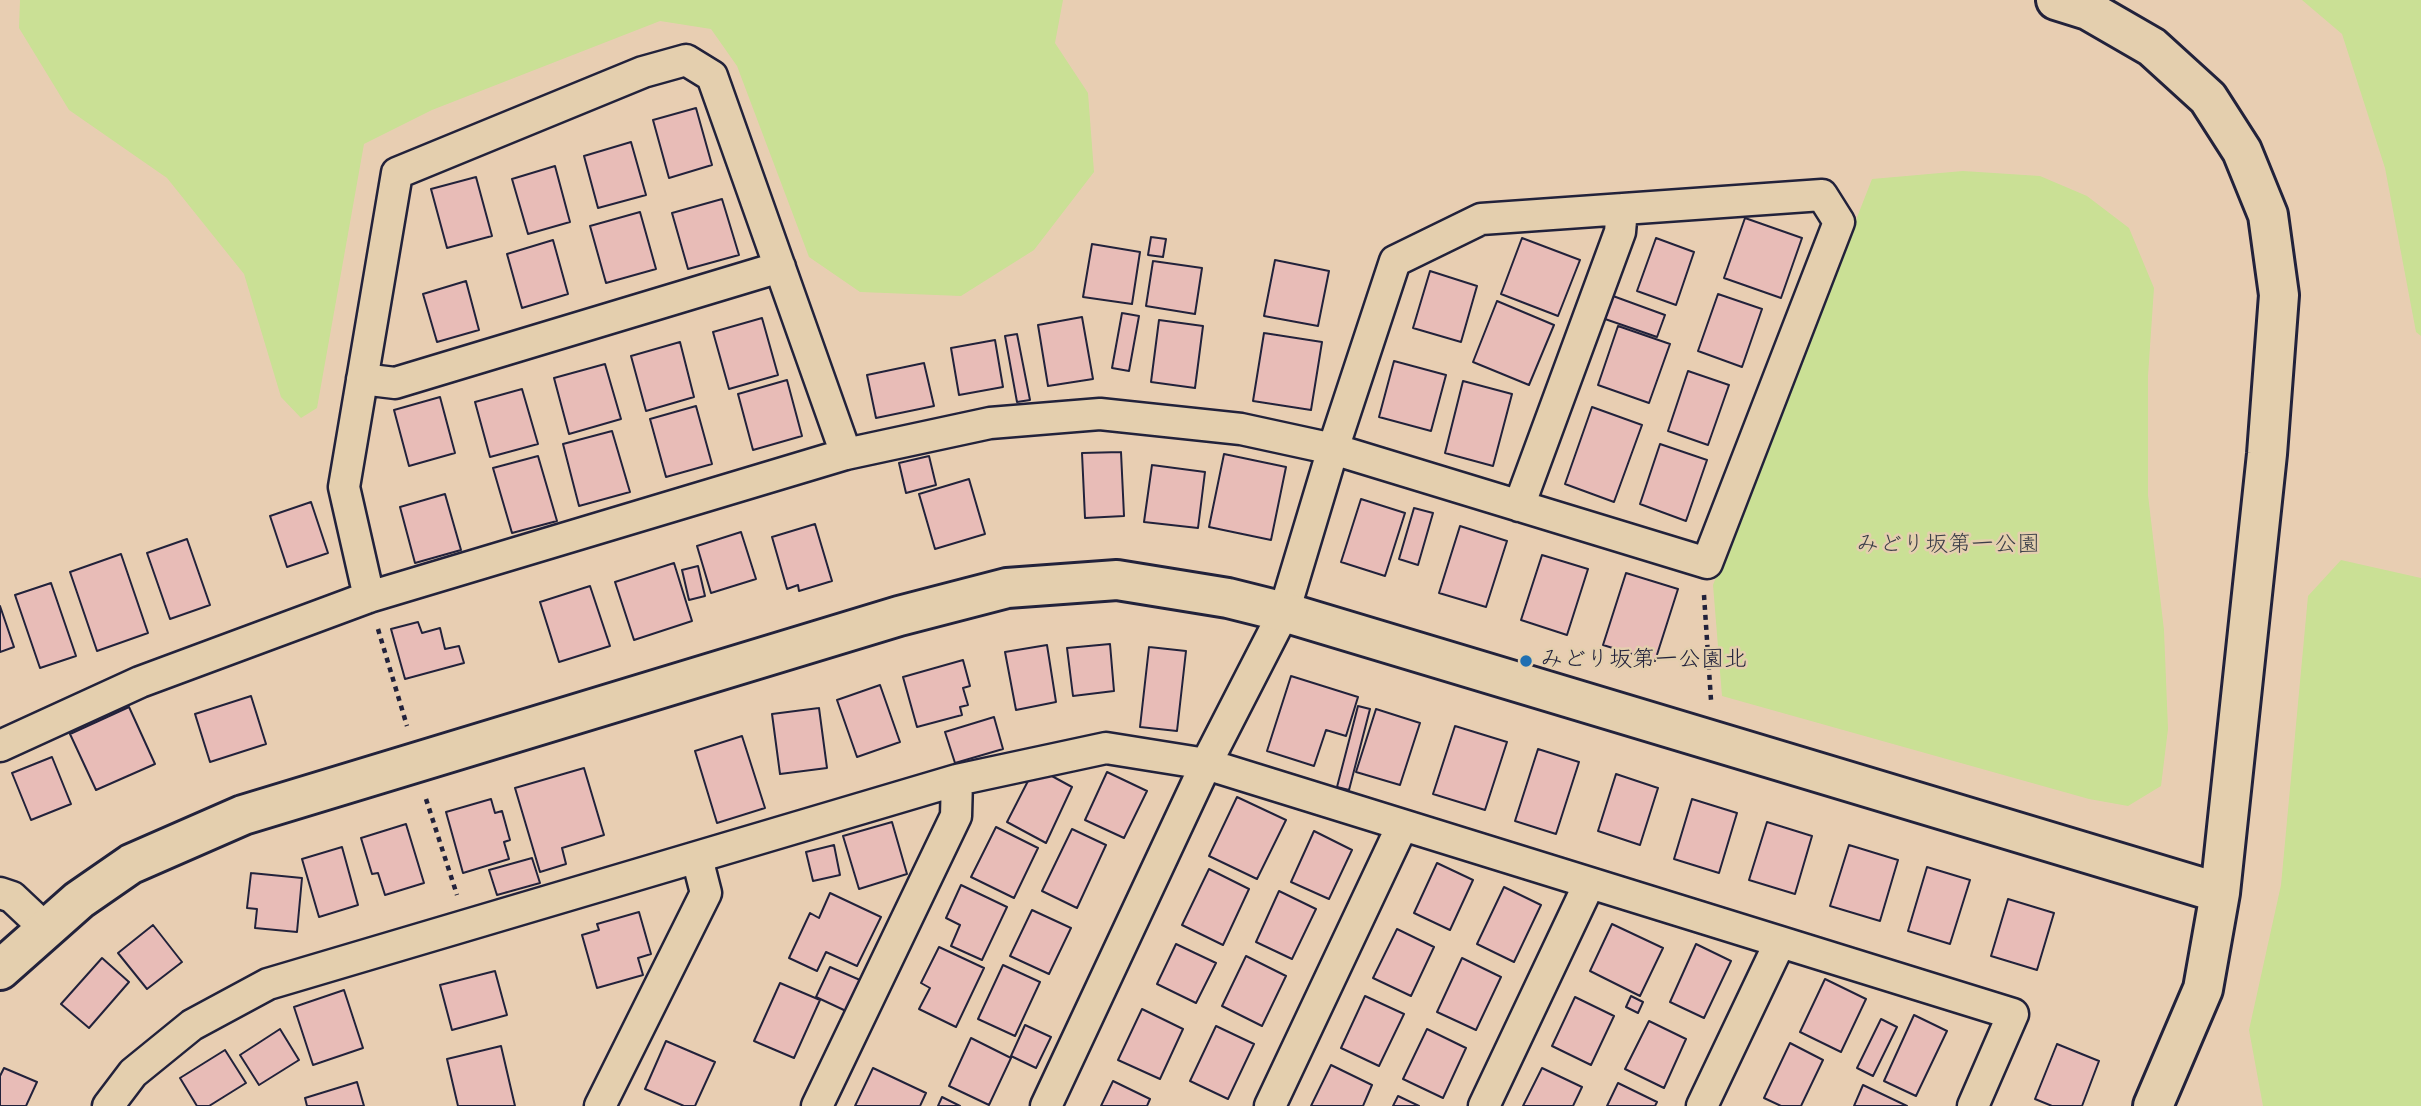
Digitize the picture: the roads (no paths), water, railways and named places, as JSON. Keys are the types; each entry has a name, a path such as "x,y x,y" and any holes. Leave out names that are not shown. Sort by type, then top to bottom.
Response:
{"street":[{"path":"2056,0 2088,10 2152,47 2208,98 2242,151 2268,215 2279,295 2267,454 2220,892 2203,989 2153,1106"},
{"path":"369,597 344,487 397,173 643,72 686,60 712,76 846,454"},
{"path":"0,746 140,682 369,597 846,454 990,423 1100,414 1241,429 1333,449 1707,563 1839,222 1822,195 1481,219 1395,261 1333,449 1284,612 1206,764 1046,1106"},
{"path":"1519,506 1620,232 1622,209"},
{"path":"362,379 395,383 780,267"},
{"path":"0,970 79,900 131,864 243,815 899,616 1007,588 1117,580 1228,598 1284,612 2220,892"},
{"path":"108,1106 134,1073 192,1025 268,984 957,780 1106,748 1206,764 2013,1014 1973,1106"},
{"path":"817,1106 956,816 957,780"},
{"path":"1270,1106 1402,825"},
{"path":"600,1106 706,893 697,858"},
{"path":"1484,1106 1589,884"},
{"path":"0,893 12,897 46,929"},
{"path":"1702,1106 1780,942"}],"place":[{"name":"みどり坂第一公園北","path":"1526,661"}],"park label":[{"name":"みどり坂第一公園","path":"1948,546"}]}
